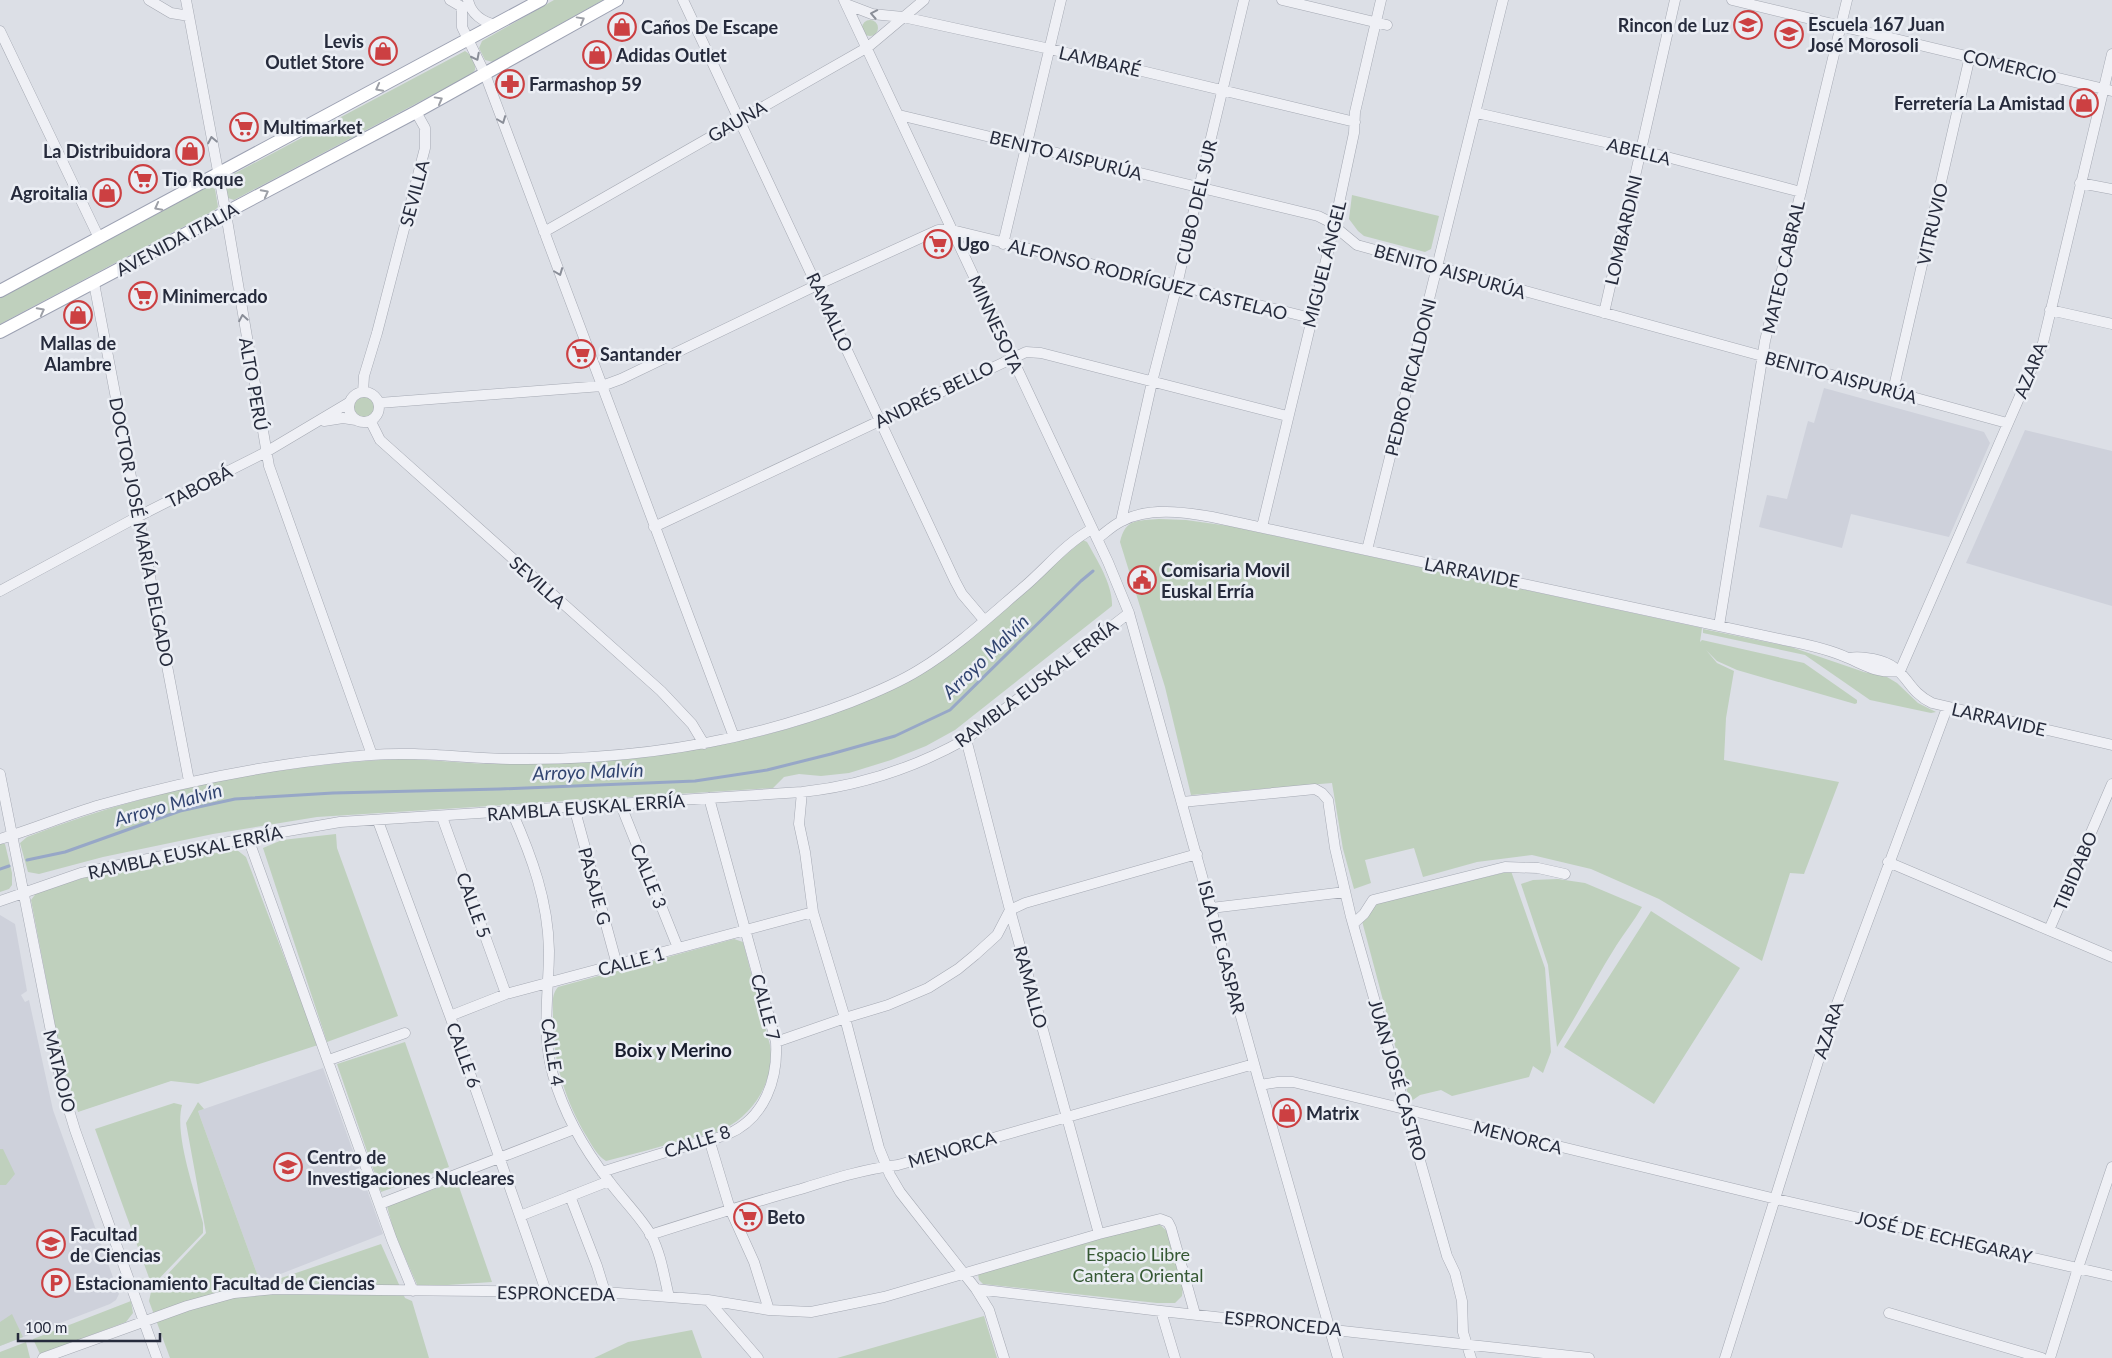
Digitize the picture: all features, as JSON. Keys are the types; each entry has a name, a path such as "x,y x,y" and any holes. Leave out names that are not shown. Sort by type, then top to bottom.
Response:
{"main road":[{"path":"3,291 468,41 540,0"},
{"name":"AVENIDA ITALIA","path":"0,332 416,112 617,0"}],"street":[{"path":"149,0 171,14 189,16"},
{"name":"ALTO PERÚ","path":"186,0 226,214 269,466 372,755"},
{"path":"450,0 466,2 481,19 496,25"},
{"name":"RAMALLO","path":"683,0 955,581 962,594 984,620"},
{"name":"GAUNA","path":"544,232 868,47 924,0"},
{"path":"1003,244 1061,0"},
{"name":"CUBO DEL SUR","path":"1121,521 1152,382 1177,285 1198,188 1244,0"},
{"path":"1282,0 1388,25"},
{"name":"MIGUEL ÁNGEL","path":"1262,527 1287,416 1334,227 1354,133 1354,122 1381,0"},
{"name":"PEDRO RICALDONI","path":"1367,550 1477,113 1503,0"},
{"name":"LOMBARDINI","path":"1604,313 1674,0"},
{"name":"COMERCIO","path":"1732,0 2107,90"},
{"name":"MATEO CABRAL","path":"1719,626 1762,356 1847,0"},
{"path":"466,2 462,27 485,74 734,737"},
{"name":"LAMBARÉ","path":"845,2 872,14 903,17 1354,122"},
{"name":"MINNESOTA","path":"845,2 868,47 1097,539"},
{"path":"0,31 99,238"},
{"name":"AZARA","path":"1900,671 2007,423 2035,364 2042,343 2080,182 2107,90 2112,54"},
{"name":"VITRUVIO","path":"1893,391 1970,56"},
{"name":"SEVILLA","path":"363,392 364,376 426,148 425,128 416,112"},
{"name":"ABELLA","path":"1477,113 1640,150 1800,192"},
{"name":"BENITO AISPURÚA","path":"899,114 1318,216 1356,244 2007,423"},
{"path":"2080,182 2112,189"},
{"name":"ALFONSO RODRÍGUEZ CASTELAO","path":"602,386 621,379 817,285 938,230 952,230 1311,318"},
{"name":"DOCTOR JOSÉ MARÍA DELGADO","path":"94,283 190,781"},
{"path":"2050,310 2112,324"},
{"name":"ANDRÉS BELLO","path":"654,527 1011,357 1029,351 1287,416"},
{"path":"379,403 602,386"},
{"path":"363,392 371,393 379,403 378,416 371,422"},
{"name":"TABOBÁ","path":"0,591 139,516 266,452 318,422 350,402 355,395 363,392"},
{"path":"350,402 350,412 356,420"},
{"name":"TABOBÁ","path":"318,422 344,418 360,422 371,422"},
{"name":"SEVILLA","path":"371,422 380,440 661,691 692,724 704,744"},
{"name":"LARRAVIDE","path":"1097,539 1121,521 1146,514 1181,513 1262,527 1810,646 1850,658 1857,656 1887,662 1900,671 1912,688 1923,698 1947,708 2112,745"},
{"path":"0,839 96,806 190,781 284,766 372,755 519,760 637,755 704,744 788,725 882,690 944,654 1028,583 1077,538 1092,529"},
{"name":"ISLA DE GASPAR","path":"1097,539 1129,613 1338,1358"},
{"name":"RAMBLA EUSKAL ERRÍA","path":"0,901 82,873 248,838 340,822 442,817 620,803 802,792 849,785 886,774 942,752 966,739 1129,613"},
{"name":"AZARA","path":"1725,1358 1831,1020 1888,862 1947,708"},
{"name":"RAMALLO","path":"966,739 1010,910 1099,1234"},
{"name":"MATAOJO","path":"0,774 13,835 22,893 62,1087 75,1130 157,1358"},
{"name":"TIBIDABO","path":"2049,930 2112,784"},
{"name":"JUAN JOSÉ CASTRO","path":"1182,802 1315,789 1322,792 1328,800 1345,892 1353,924 1447,1256 1455,1273 1462,1301 1463,1332 1472,1358"},
{"path":"802,792 799,824 814,912 845,1018 878,1148 886,1167 911,1206 966,1274 989,1310 1004,1358"},
{"name":"CALLE 7","path":"708,798 776,1042 777,1057 773,1084"},
{"name":"CALLE 3","path":"620,803 678,948"},
{"name":"PASAJE G","path":"574,807 616,965"},
{"name":"CALLE 4","path":"512,812 542,891 549,950 546,1029 553,1073 574,1129 602,1172 650,1235 658,1254 669,1297"},
{"name":"CALLE 5","path":"442,817 506,994"},
{"name":"CALLE 6","path":"378,821 450,1016 546,1291"},
{"path":"248,838 413,1291"},
{"path":"776,1042 908,998 958,969 997,935 1010,910 1025,903 1197,854"},
{"path":"1888,862 2112,957"},
{"path":"1353,924 1364,914 1373,900 1494,868 1520,866 1565,874"},
{"path":"1211,908 1345,892"},
{"name":"CALLE 1","path":"450,1016 506,994 814,912"},
{"path":"329,1060 405,1033"},
{"name":"MENORCA","path":"650,1235 730,1209 841,1177 898,1165 1254,1064"},
{"name":"MENORCA","path":"1260,1085 1293,1082 1776,1199"},
{"name":"CALLE 8","path":"602,1172 728,1134 751,1118 764,1103 773,1084"},
{"path":"380,1204 574,1129"},
{"path":"709,1139 730,1209 754,1262 769,1310"},
{"path":"2050,1358 2112,1168"},
{"path":"520,1216 609,1181"},
{"path":"570,1196 605,1292"},
{"name":"JOSÉ DE ECHEGARAY","path":"1776,1199 2112,1276"},
{"name":"ESPRONCEDA","path":"43,1358 144,1320 234,1293 275,1289 605,1292 708,1300 769,1310 811,1312 828,1310 966,1274 1154,1219 1168,1222 1171,1228 1195,1314"},
{"name":"ESPRONCEDA","path":"976,1289 1589,1358"},
{"path":"708,1300 758,1358"},
{"path":"1161,1311 1175,1358"},
{"path":"1889,1313 2042,1358"}],"shaded area":[{"path":"1824,388 1984,432 1990,443 1949,537 1851,514 1842,548 1759,527 1767,495 1787,499 1808,421 1814,423"},
{"path":"2025,430 2112,451 2112,606 1966,563"},
{"name":"Facultad de Ciencias","path":"0,915 15,924 27,991 21,995 25,1002 29,1000 53,1110 119,1294 116,1300 110,1304 0,1346"},
{"name":"Centro de Investigaciones Nucleares","path":"323,1068 383,1234 260,1282 198,1111"}],"green space":[{"path":"554,0 603,0 493,62 485,60 479,48 482,41"},
{"path":"867,20 873,20 878,25 876,34 867,36 862,31 862,25"},
{"path":"465,51 472,57 474,62 475,70 472,74 234,200 228,198 225,183 228,177"},
{"path":"209,186 215,189 218,207 215,210 0,324 0,296"},
{"path":"1352,195 1439,216 1431,249 1425,252 1364,236 1349,219"},
{"path":"365,397 373,400 376,408 373,416 365,419 357,416 354,408 357,400"},
{"path":"1159,519 1186,520 1229,526 1702,628 1700,642 1702,640 1804,663 1857,700 1855,704 1737,670 1717,661 1706,650 1717,663 1734,671 1726,718 1724,760 1839,782 1804,874 1790,873 1762,961 1659,899 1591,869 1532,855 1477,862 1423,877 1414,848 1365,860 1371,883 1354,889 1343,849 1332,783 1191,795 1165,687 1120,542 1125,529 1134,522"},
{"path":"1083,540 1087,542 1104,573 1112,598 1112,606 955,730 926,746 891,760 849,773 821,776 799,774 784,777 773,788 317,817 213,834 103,857 39,874 28,872 20,843 27,837 70,821 157,795 245,776 289,769 380,760 410,759 500,764 627,758 669,754 710,747 792,728 878,696 907,682 935,665 948,656"},
{"path":"1703,629 1791,647 1864,672 1887,677 1897,683 1918,703 1936,712 1931,713 1870,700 1805,655 1703,633"},
{"path":"336,834 337,848 398,1016 327,1042 263,848 282,840"},
{"path":"0,844 5,844 12,873 12,885 9,889 0,892"},
{"path":"237,850 246,857 318,1045 198,1084 171,1081 78,1112 62,1062 31,900 37,892 120,867"},
{"path":"1511,871 1545,968 1551,1052 1543,1073 1533,1066 1529,1077 1452,1096 1441,1090 1420,1095 1410,1102 1362,921 1379,902"},
{"path":"1558,879 1585,883 1642,907 1608,958 1557,1047 1548,965 1521,884 1533,880"},
{"path":"1651,911 1740,968 1654,1104 1564,1047"},
{"path":"734,939 743,942 770,1045 769,1071 766,1083 760,1094 745,1114 724,1129 606,1161 595,1150 579,1123 561,1079 553,1032 554,993 558,987"},
{"path":"405,1042 449,1167 381,1192 337,1064"},
{"path":"198,1102 204,1109 198,1111 260,1282 250,1286 252,1288 381,1244 405,1298 412,1301 429,1358 170,1358 149,1301 151,1292 206,1233 186,1123"},
{"path":"174,1103 182,1105 180,1117 183,1147 203,1223 203,1233 152,1286 95,1129"},
{"path":"0,1149 3,1149 15,1174 6,1185 0,1185"},
{"path":"457,1181 492,1282 418,1287 394,1232 387,1206"},
{"name":"Espacio Libre Cantera Oriental","path":"1159,1224 1167,1231 1183,1287 1182,1296 1175,1303 1157,1303 983,1284 979,1280 978,1274 1139,1226"},
{"path":"131,1301 133,1313 126,1322 40,1354 33,1339"},
{"path":"12,1314 23,1337 0,1346 0,1322"},
{"path":"984,1316 997,1358 837,1358"},
{"path":"692,1330 702,1358 594,1358 628,1342"},
{"path":"26,1342 30,1358 0,1358 0,1352"}],"waterway":[{"name":"Arroyo Malvín","path":"27,860 65,852 180,811 235,799 333,793 500,789 695,781 767,770 831,754 895,736 950,710 1093,571"},
{"name":"Arroyo Malvín","path":"0,869 9,866"}],"place":[{"name":"Rincon de Luz","path":"1748,25"},
{"name":"Caños De Escape","path":"622,27"},
{"name":"Escuela 167 Juan José Morosoli","path":"1789,34"},
{"name":"Levis Outlet Store","path":"383,51"},
{"name":"Adidas Outlet","path":"597,55"},
{"name":"Farmashop 59","path":"510,84"},
{"name":"Ferretería La Amistad","path":"2084,103"},
{"name":"Multimarket","path":"244,127"},
{"name":"La Distribuidora","path":"190,151"},
{"name":"Tio Roque","path":"143,179"},
{"name":"Agroitalia","path":"107,193"},
{"name":"Ugo","path":"938,244"},
{"name":"Minimercado","path":"143,296"},
{"name":"Mallas de Alambre","path":"78,315"},
{"name":"Santander","path":"581,354"},
{"name":"Comisaria Movil Euskal Erría","path":"1142,580"},
{"name":"Matrix","path":"1287,1113"},
{"name":"Centro de Investigaciones Nucleares","path":"288,1167"},
{"name":"Beto","path":"748,1217"},
{"name":"Facultad de Ciencias","path":"51,1244"},
{"name":"Estacionamiento Facultad de Ciencias","path":"56,1283"}],"district":[{"name":"Boix y Merino","path":"673,1049"}]}
